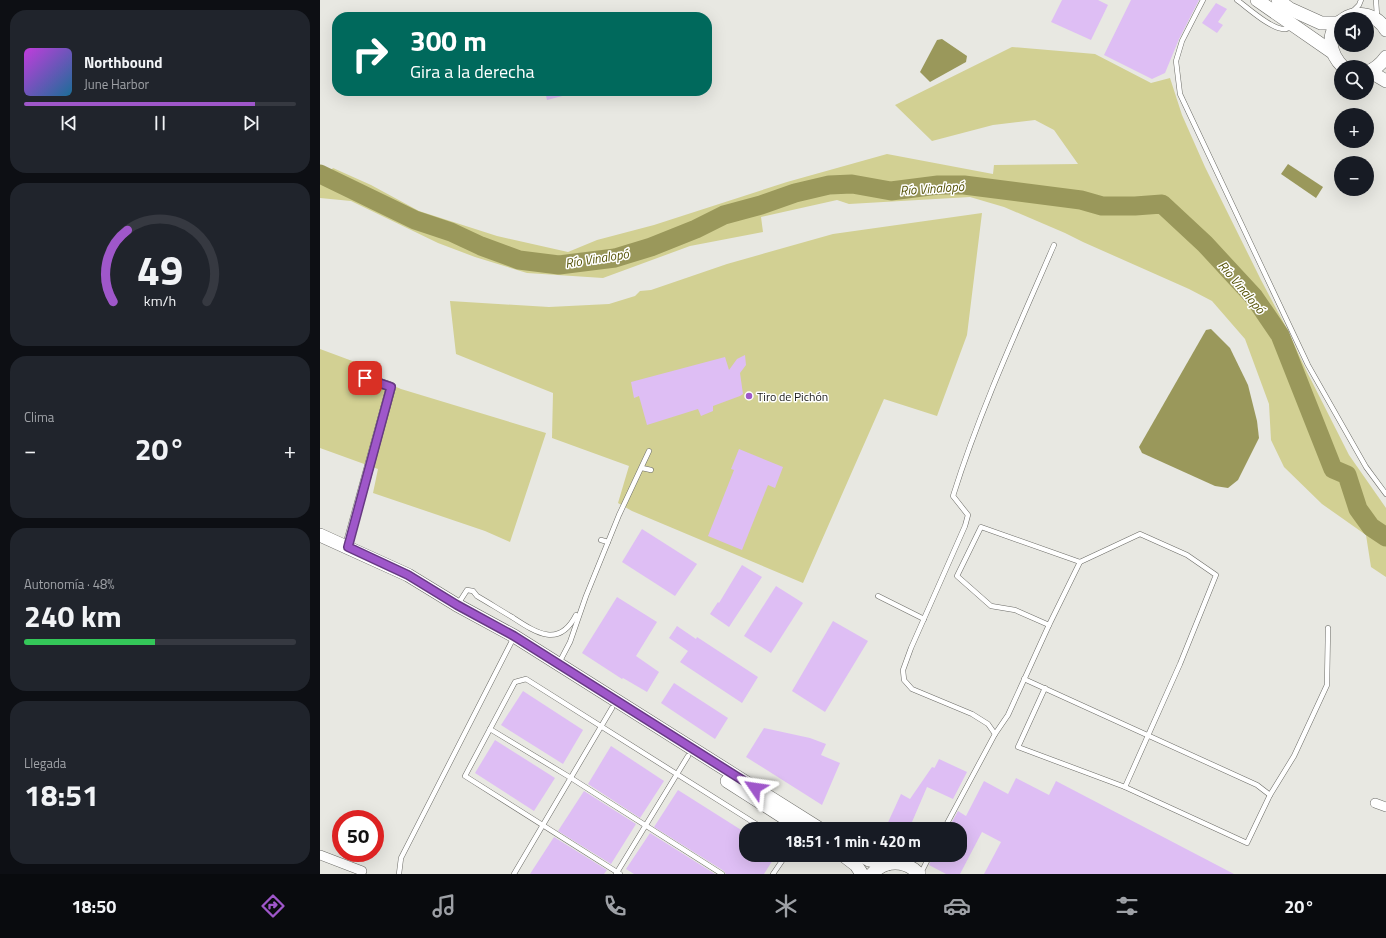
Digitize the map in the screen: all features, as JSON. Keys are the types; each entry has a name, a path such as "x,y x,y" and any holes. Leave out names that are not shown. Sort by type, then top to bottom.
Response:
{"main road":[{"path":"1257,0 1332,52"},
{"path":"1278,0 1290,9 1315,21 1321,23 1334,21"},
{"path":"1374,18 1382,25"},
{"path":"1334,31 1331,40 1332,52 1336,60"},
{"path":"1374,68 1382,63 1386,57"},
{"path":"1374,75 1386,81"},
{"path":"320,535 408,575 513,640 612,708 791,822"},
{"path":"513,640 558,664 809,822"},
{"path":"852,862 862,874"},
{"path":"878,862 887,864 905,864 920,874"},
{"path":"872,874 878,868 887,864"}],"street":[{"path":"348,547 391,387 365,378"},
{"path":"1375,803 1386,807"},
{"path":"320,854 362,871"}],"lane":[{"path":"1203,0 1182,41 1176,62 1180,94 1308,365 1366,467 1386,494"},
{"path":"1237,0 1271,25 1286,30 1294,26"},
{"path":"1352,12 1359,5 1361,0"},
{"path":"1376,0 1376,7 1382,25"},
{"path":"994,734 988,724 972,714 912,689 904,680 903,670 911,648 965,526 968,515 953,496 961,468 995,382 1054,245"},
{"path":"558,664 570,642 586,596 608,542 649,451"},
{"path":"642,468 650,470"},
{"path":"1049,625 1015,610 991,606 957,576 981,527 1080,562"},
{"path":"948,822 994,734 1008,715 1049,625 1080,562 1140,534 1187,555 1216,575 1180,664 1125,787"},
{"path":"601,540 608,542"},
{"path":"457,605 467,590 473,591 477,596 537,633 549,635 557,634 566,629 573,622 586,596"},
{"path":"878,596 924,619"},
{"path":"1045,688 1018,747 1125,787 1247,843 1270,795 1294,756 1328,686 1328,628"},
{"path":"399,874 401,858 513,640"},
{"path":"688,756 678,775 617,873 465,776 515,682 526,679 601,727 678,775 753,822"},
{"path":"1024,679 1257,785 1270,795"},
{"path":"514,874 612,708"},
{"path":"490,729 571,778 722,874"},
{"path":"773,874 781,862"},
{"path":"920,874 926,862"}],"shaded area":[{"path":"942,39 967,56 966,62 930,82 920,72 937,40"},
{"path":"1012,47 1095,54 1151,83 1170,78 1182,115 1205,167 1286,327 1306,370 1349,455 1386,508 1386,577 1371,567 1366,535 1322,504 1284,467 1271,440 1269,404 1245,339 1212,301 1189,289 1004,207 970,197 849,204 837,200 761,217 763,232 690,246 603,278 527,273 475,257 438,243 351,201 320,198 320,183 333,168 371,185 419,211 497,236 568,252 597,240 654,225 787,182 887,154 993,174 994,165 1078,164 1054,130 1035,120 993,125 932,141 895,105"},
{"path":"1288,164 1323,187 1316,198 1281,174"},
{"name":"Tiro de Pichón","path":"982,213 967,335 937,416 884,399 803,583 632,511 618,503 629,466 552,438 553,393 456,354 450,301 549,307 609,304 635,296 640,291 651,290 727,264 833,234"},
{"path":"1211,329 1230,348 1248,385 1257,421 1259,438 1238,480 1228,488 1215,486 1142,453 1139,447 1206,330"},
{"path":"320,349 355,362 356,370 401,389 546,433 510,542 485,531 373,493 378,469 320,448"}],"building":[{"path":"1062,0 1098,0 1108,5 1091,40 1051,22"},
{"path":"1131,0 1199,0 1179,39 1165,73 1152,79 1104,55"},
{"path":"1216,3 1227,9 1218,22 1223,25 1217,33 1202,23"},
{"path":"546,96 562,96 547,100"},
{"path":"745,355 746,365 740,373 743,394 713,406 713,411 701,416 698,409 647,425 639,396 634,398 631,382 725,357 729,370 737,359"},
{"path":"739,449 783,467 775,488 768,485 742,550 708,536 734,470 731,469"},
{"path":"642,529 697,564 675,596 622,562"},
{"path":"742,565 762,577 729,627 710,614 718,602 719,603"},
{"path":"776,586 803,603 771,653 744,636"},
{"path":"617,597 657,622 636,656 659,672 647,692 623,678 622,679 582,653"},
{"path":"833,621 868,641 825,712 792,691"},
{"path":"677,626 696,639 697,637 758,677 742,703 680,662 688,651 669,638"},
{"path":"674,683 728,718 715,739 661,703"},
{"path":"523,691 583,730 563,764 501,725"},
{"path":"764,728 810,738 826,744 821,755 840,763 822,805 746,757"},
{"path":"495,740 555,778 534,811 475,773"},
{"path":"611,746 664,781 640,818 588,784"},
{"path":"939,759 967,772 953,799 927,787 912,822 888,822 901,794 910,799 932,767 935,768"},
{"path":"1016,778 1049,795 1056,781 1234,874 984,874 1001,842 982,832 967,861 967,822 952,822 958,811 966,816 984,781 1008,794"},
{"path":"678,790 739,829 739,862 772,862 764,874 726,874 724,871 654,827"},
{"path":"584,791 636,824 611,864 558,831"},
{"path":"650,833 715,874 634,874 626,869"},
{"path":"554,837 607,870 604,874 530,874"},
{"path":"930,862 966,862 960,874 946,874 929,865"}],"waterway":[{"name":"Río Vinalopó","path":"320,174 415,220 451,232 481,246 519,260 559,265 615,258 651,247 696,229 724,215 761,205 795,193 829,185 852,184 891,191 938,185 964,185 1081,200 1102,206 1162,204 1205,244 1254,297 1280,335 1333,469 1347,475 1358,509 1371,527 1386,537"}],"place":[{"name":"Tiro de Pichón","path":"749,396"}],"route":[{"path":"365,378 391,387 348,547 408,575 457,605 514,636 755,788"}]}
